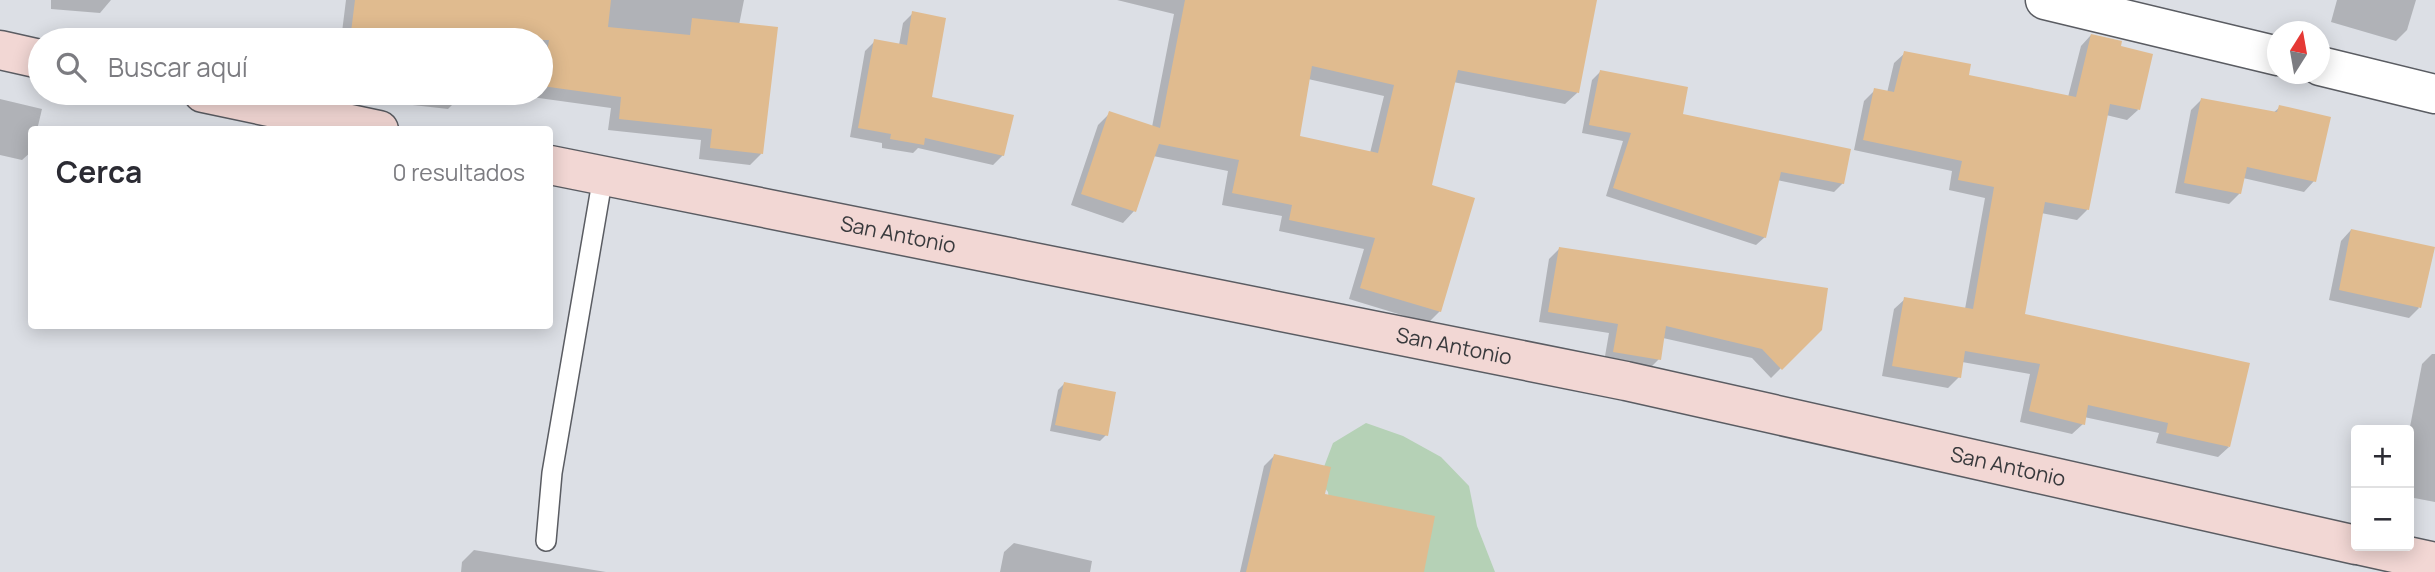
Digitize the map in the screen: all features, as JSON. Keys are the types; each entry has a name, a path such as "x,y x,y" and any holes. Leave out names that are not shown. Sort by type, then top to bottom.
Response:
{"street":[{"path":"2045,0 2267,54"},
{"path":"0,50 28,56"},
{"path":"2330,69 2435,94"},
{"path":"260,105 360,126"},
{"name":"San Antonio","path":"553,166 1626,381 2351,544"},
{"path":"2385,551 2435,562"}],"lane":[{"path":"546,541 552,473 603,176"}],"green space":[{"path":"1366,423 1403,436 1441,457 1469,486 1477,526 1495,572 1424,572 1332,530 1328,492 1319,480 1333,443"}],"building":[{"path":"355,0 611,0 608,27 690,35 692,18 778,27 763,154 710,148 712,129 619,119 621,97 553,88 553,28 352,28"},
{"path":"1185,0 1597,0 1579,93 1458,70 1432,185 1475,198 1441,312 1360,288 1375,238 1289,220 1292,205 1232,193 1239,160 1159,144 1136,212 1081,194 1109,111 1160,128","holes":["1312,66 1394,85 1378,153 1300,136"]},
{"path":"912,11 946,18 932,97 1014,115 1004,156 925,138 924,145 890,139 891,134 858,128 874,39 907,45"},
{"path":"2091,34 2122,41 2121,46 2153,54 2140,110 2110,104 2089,210 2045,202 2025,314 2250,363 2230,447 2166,433 2168,423 2088,405 2085,425 2029,411 2040,364 1965,351 1961,378 1892,366 1904,297 1973,309 1994,187 1958,180 1962,161 1863,140 1874,88 1894,92 1904,51 1971,64 1969,75 2076,97"},
{"path":"1600,70 1688,87 1683,114 1851,149 1844,184 1781,172 1766,238 1613,188 1631,133 1589,125"},
{"path":"2201,98 2277,112 2279,105 2331,117 2316,182 2247,167 2241,194 2184,183"},
{"path":"2351,229 2435,247 2421,308 2339,290"},
{"path":"1559,247 1828,288 1822,330 1782,370 1762,349 1666,326 1661,360 1613,352 1618,324 1548,312"},
{"path":"1064,382 1116,392 1108,436 1055,425"},
{"path":"1274,454 1331,467 1325,494 1435,516 1424,572 1246,572"}]}
